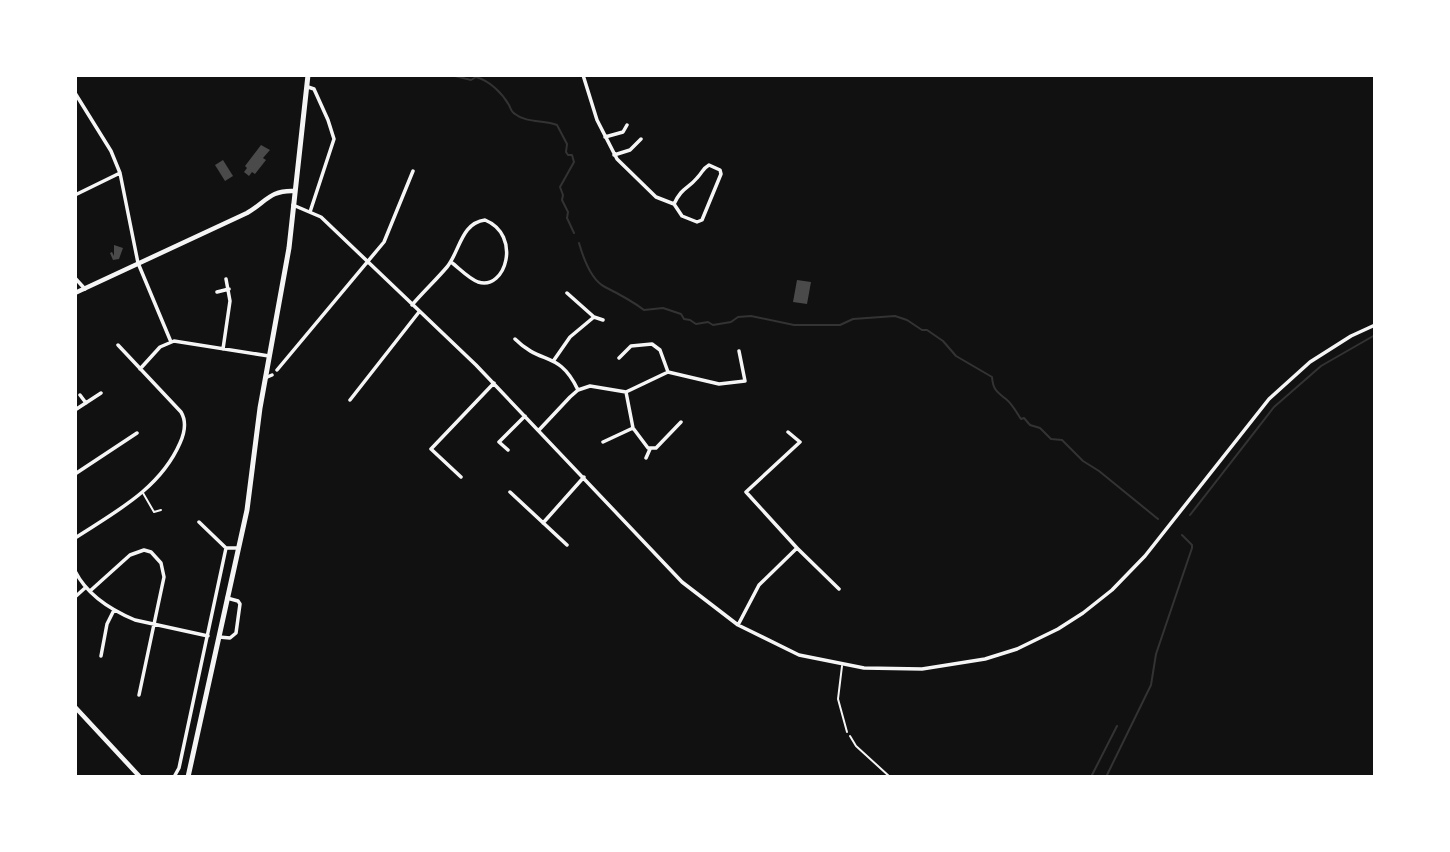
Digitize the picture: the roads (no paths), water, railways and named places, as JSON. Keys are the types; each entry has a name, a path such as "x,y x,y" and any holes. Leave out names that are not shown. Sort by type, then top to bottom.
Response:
{"main road":[{"path":"188,777 247,510 265,378 289,248 308,75"}],"street":[{"path":"583,75 614,155 656,197 674,204 682,216 701,221 721,174 720,170 709,165 705,167 697,178 679,192 674,204"},
{"path":"308,87 314,89 334,139 310,212"},
{"path":"75,93 111,151 120,173 138,263 172,342"},
{"path":"605,137 623,132 627,125"},
{"path":"614,155 630,149 641,139"},
{"path":"277,370 384,242 413,171"},
{"path":"75,195 120,173"},
{"path":"75,293 247,213 272,194 282,190 294,191"},
{"path":"293,204 321,216 494,383 682,582 738,625 799,655 842,665 892,670 952,666 1017,649 1067,624 1128,575 1167,529 1235,439 1284,385 1333,346 1375,325"},
{"path":"412,305 451,262 456,247 470,226 480,220 488,221 495,225 506,244 507,263 501,272 489,281 477,281 451,262"},
{"path":"75,278 85,289"},
{"path":"223,349 230,301 226,279"},
{"path":"217,292 229,289"},
{"path":"567,293 594,317 603,320"},
{"path":"350,400 419,312"},
{"path":"554,360 570,337 594,317"},
{"path":"514,340 530,352 554,360 570,372 578,390"},
{"path":"140,369 160,347 179,341 269,356"},
{"path":"619,358 631,346 652,344 660,350 668,372"},
{"path":"75,538 143,493 169,464 183,437 185,423 181,412 118,345"},
{"path":"539,430 578,390 601,387 626,392 668,372 719,384 745,383 739,351"},
{"path":"265,378 272,375"},
{"path":"461,477 431,449 494,383"},
{"path":"626,392 633,428 650,449"},
{"path":"75,410 101,393"},
{"path":"80,395 86,403"},
{"path":"508,450 499,442 525,416"},
{"path":"650,449 656,448 681,422"},
{"path":"603,442 633,428"},
{"path":"788,432 800,442 746,492 839,589"},
{"path":"75,474 137,433"},
{"path":"116,436 121,443"},
{"path":"646,458 650,449"},
{"path":"543,523 584,477"},
{"path":"510,492 567,545"},
{"path":"199,522 226,548 239,548"},
{"path":"174,777 179,768 226,548"},
{"path":"738,625 759,585 797,548"},
{"path":"75,597 88,590 130,555 144,550 161,563 164,577 139,695"},
{"path":"75,571 88,590 114,610 135,620 208,636"},
{"path":"218,637 228,639 236,633 240,604 227,598"},
{"path":"101,656 107,624 114,610"},
{"path":"75,707 140,777"}],"lane":[{"path":"143,493 153,512 161,510"},
{"path":"842,665 838,699 847,732"}],"waterway":[{"path":"451,75 471,80 476,77 481,79 491,84 519,117 557,125 567,144 566,152 572,155 574,162 560,187 568,212 567,218 574,233"},
{"path":"579,243 588,268 600,284 644,310 663,308 681,314 684,319 696,324 708,322 713,325 751,316 794,325 840,325 853,319 895,316 907,320 922,330 927,330 943,341 956,356 992,377 996,390 1011,404 1021,419 1024,418 1030,425 1040,428 1051,439 1062,440 1083,461 1158,519"},
{"path":"1190,515 1274,407 1321,366 1375,335"},
{"path":"1106,777 1151,685 1156,654 1192,548 1182,535"},
{"path":"1091,777 1117,726"}]}
